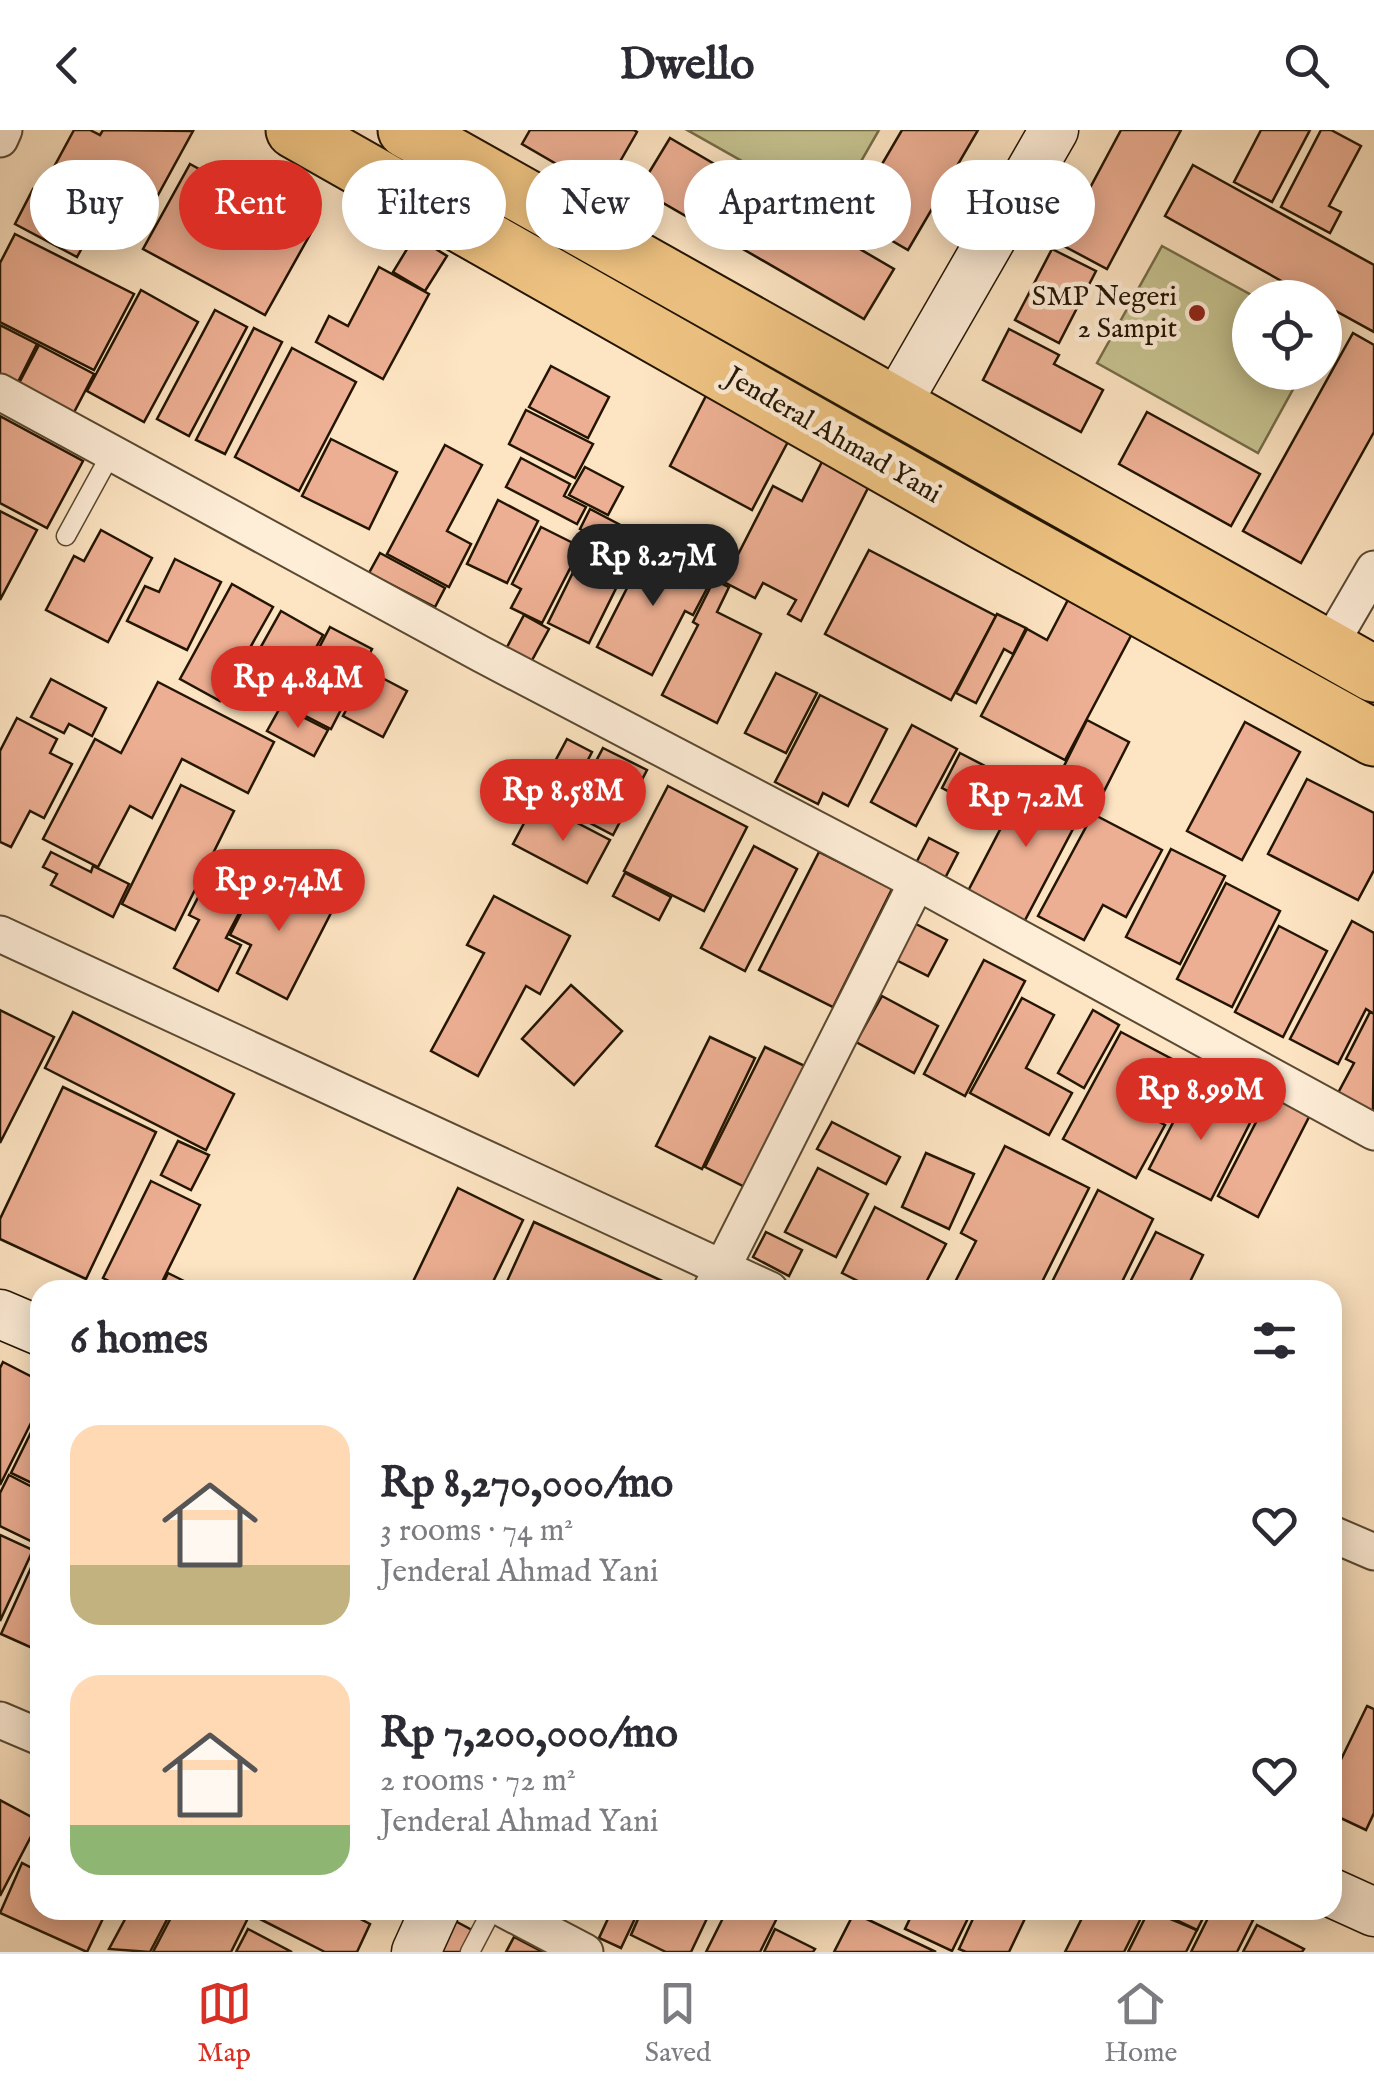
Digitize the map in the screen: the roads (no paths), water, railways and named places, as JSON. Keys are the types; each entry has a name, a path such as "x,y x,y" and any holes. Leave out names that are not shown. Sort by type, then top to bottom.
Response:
{"highway":[{"name":"Jenderal Ahmad Yani","path":"294,130 1374,738"},
{"name":"Jenderal Ahmad Yani","path":"406,130 1374,674"}],"street":[{"path":"0,139 4,130"},
{"path":"895,406 1054,130"},
{"path":"0,392 480,654 917,882 1374,1132"},
{"path":"1328,648 1374,570"},
{"path":"0,934 716,1280 917,882"},
{"path":"0,1314 30,1327"},
{"path":"1342,1538 1374,1552"},
{"path":"0,1720 30,1733"},
{"path":"1342,1898 1374,1912"},
{"path":"416,1952 430,1920"},
{"path":"524,1920 585,1952"}],"lane":[{"path":"66,536 112,452"},
{"path":"470,1952 487,1920"}],"place":[{"name":"SMP Negeri 2 Sampit","path":"1197,313"}]}
